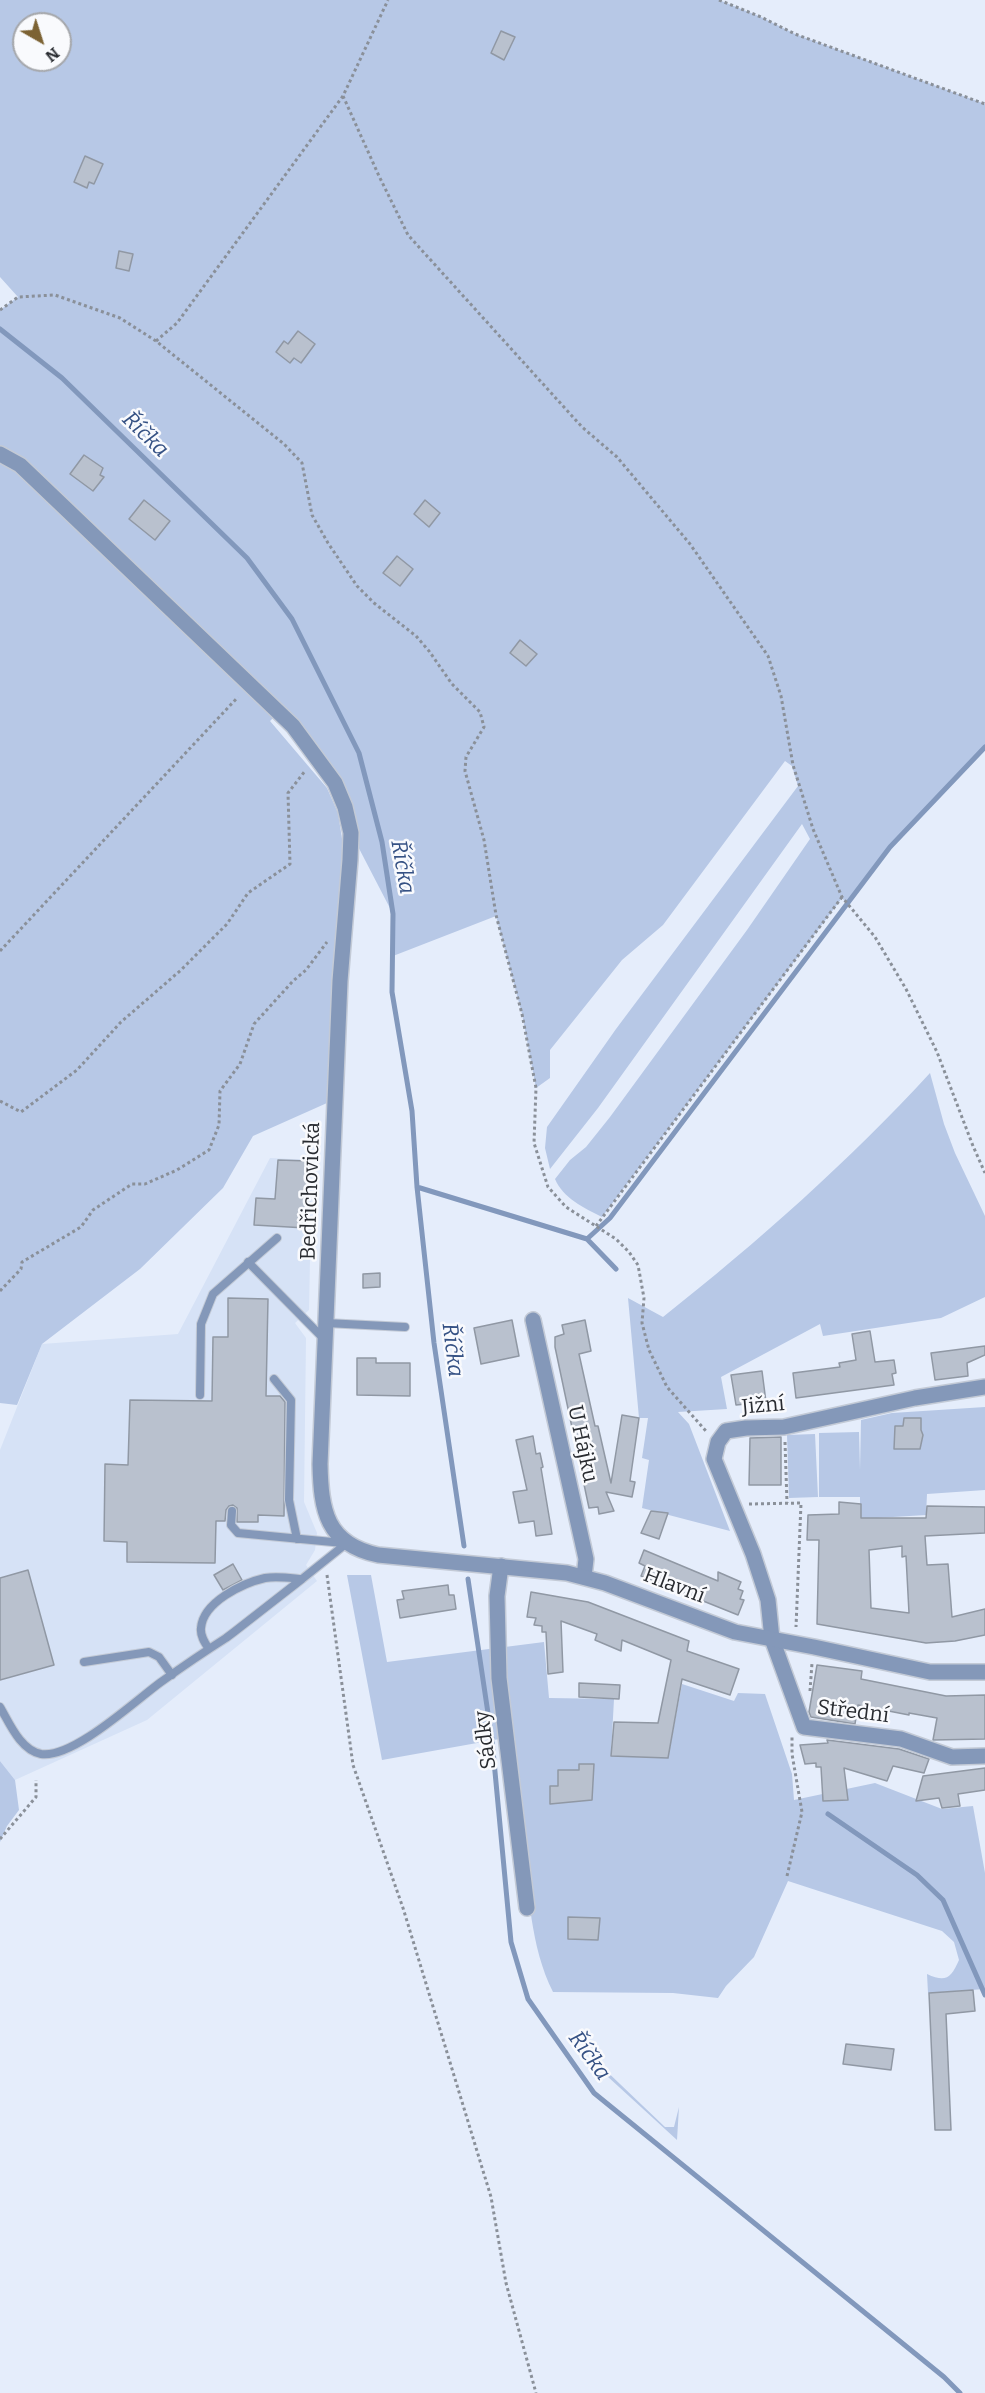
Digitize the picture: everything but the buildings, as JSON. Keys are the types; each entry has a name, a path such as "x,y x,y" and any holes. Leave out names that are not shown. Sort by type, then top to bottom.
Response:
{"street":[{"name":"Bedřichovická","path":"0,454 20,465 293,726 335,783 345,807 351,833 345,918 320,1464 322,1500 331,1526 347,1543"},
{"name":"U Hájku","path":"533,1320 586,1559 584,1577"},
{"name":"Jižní","path":"718,1442 726,1431 784,1427 915,1398 985,1387"},
{"path":"718,1442 714,1459 753,1554 768,1600 772,1639"},
{"name":"Hlavní","path":"347,1543 359,1550 378,1555 554,1571 584,1577 647,1598 735,1632 930,1672 985,1672"},
{"name":"Sádky","path":"501,1566 497,1596 499,1677 527,1908"},
{"name":"Střední","path":"772,1639 804,1727 901,1739 952,1757 985,1755"}],"lane":[{"path":"200,1395 202,1321 216,1290 277,1238"},
{"path":"248,1262 325,1341"},
{"path":"326,1323 405,1327"},
{"path":"274,1379 291,1400 289,1500 297,1539"},
{"path":"232,1511 231,1525 238,1533 347,1543"},
{"path":"0,1707 15,1732 33,1752 48,1754 66,1748 99,1730 347,1543"},
{"path":"209,1649 202,1636 201,1625 206,1613 217,1602 244,1586 260,1580 275,1577 302,1579"},
{"path":"84,1662 149,1652 159,1657 172,1675"}],"path":[{"path":"156,341 177,323 343,96 388,0"},
{"path":"719,0 761,16 795,34 985,105"},
{"path":"343,96 408,235 582,427 617,457 690,544 768,656 781,696 793,765 813,828 842,897 875,937 906,989 937,1052 985,1173"},
{"path":"0,310 18,297 55,295 120,318 156,341 284,444 302,463 312,515 357,586 374,603 416,636 452,684 480,712 484,727 466,757 465,771 484,840 496,915 524,1024 536,1088 534,1143 548,1187 566,1207 616,1239 639,1265 644,1298 642,1323 653,1359 667,1387 694,1420 718,1442"},
{"path":"0,951 250,685"},
{"path":"0,1101 21,1112 77,1070 121,1022 181,970 227,924 248,893 290,864 288,793 316,755"},
{"path":"596,1226 842,897"},
{"path":"0,1291 21,1269 22,1262 81,1227 93,1210 132,1184 145,1184 177,1170 208,1150 219,1125 220,1091 240,1064 254,1024 306,970 324,944 334,939 336,923 345,918"},
{"path":"784,1427 787,1503"},
{"path":"732,1504 801,1503 796,1629 800,1630"},
{"path":"325,1561 353,1765 403,1908 492,2197 506,2283 536,2393"},
{"path":"787,1876 802,1812 792,1754 792,1727 804,1727"},
{"path":"0,1839 36,1797 36,1780"}],"shaded area":[{"path":"0,0 719,0 795,34 985,104 985,747 890,847 847,904 842,898 602,1217 569,1197 555,1179 570,1160 586,1147 610,1117 747,930 810,839 802,824 598,1108 550,1169 545,1148 547,1127 616,1029 798,786 792,766 785,761 663,925 622,960 550,1050 550,1078 536,1088 522,1014 496,916 393,956 393,914 351,833 345,807 279,712 270,721 327,788 338,813 343,845 327,1103 253,1136 223,1188 140,1269 42,1344 17,1405 0,1403 0,310 18,297 0,277"},
{"path":"930,1073 944,1124 955,1153 985,1216 985,1297 941,1318 823,1336 820,1324 721,1377 727,1409 678,1412 689,1424 730,1531 642,1508 649,1460 642,1458 648,1418 639,1418 628,1298 663,1317 802,1200"},
{"path":"270,1158 312,1160 309,1310 295,1323 306,1338 304,1502 317,1533 315,1550 306,1565 317,1581 147,1720 15,1780 0,1761 0,1450 42,1344 178,1334"},
{"path":"985,1407 985,1490 927,1494 926,1515 860,1519 860,1497 819,1497 819,1433 859,1432 860,1470 861,1420 892,1413"},
{"path":"815,1434 818,1497 789,1498 787,1435"},
{"path":"347,1575 371,1575 387,1662 544,1642 549,1698 614,1699 611,1755 668,1758 682,1684 734,1701 738,1693 765,1694 792,1774 794,1800 875,1783 942,1809 973,1806 985,1873 985,1989 928,1993 927,1974 939,1978 947,1977 959,1960 954,1942 942,1931 788,1881 754,1957 726,1986 718,1998 673,1993 553,1992 539,1956 535,1938 521,1830 505,1738 382,1760"},
{"path":"0,1761 15,1780 19,1810 7,1826 0,1842"},
{"path":"598,2063 665,2127 674,2127 679,2107 677,2140 607,2076"}],"waterway":[{"name":"Říčka","path":"0,329 62,378 247,558 292,619 359,753 382,842 393,914 392,992 412,1111 417,1187 434,1343 464,1546"},
{"path":"587,1239 610,1218 890,847 985,747"},
{"path":"417,1187 587,1239 616,1269"},
{"name":"Říčka","path":"468,1579 492,1740 511,1942 528,1999 594,2093 944,2377 960,2393"},
{"path":"828,1814 917,1875 943,1900 985,1995"}]}
